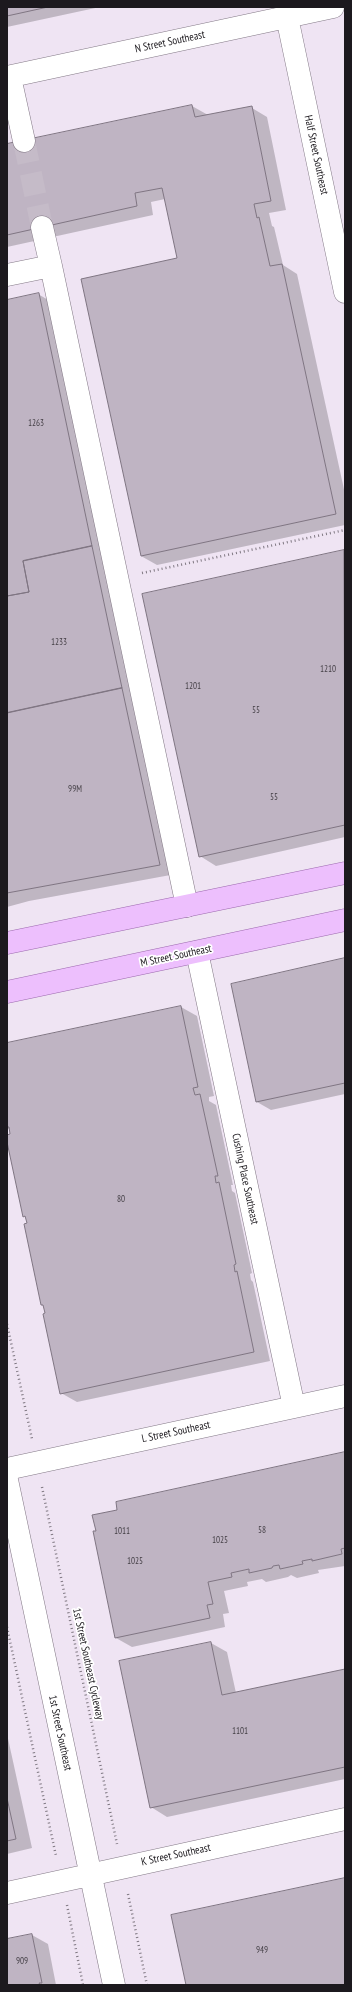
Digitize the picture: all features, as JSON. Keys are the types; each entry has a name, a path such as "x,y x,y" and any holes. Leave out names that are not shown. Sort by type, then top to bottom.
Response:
{"main road":[{"path":"7,944 345,873"},
{"name":"M Street Southeast","path":"7,992 345,920"}],"street":[{"name":"N Street Southeast","path":"8,77 332,7"},
{"name":"Half Street Southeast","path":"287,17 345,292"},
{"path":"8,77 24,141"},
{"path":"42,228 187,906"},
{"path":"7,275 51,266"},
{"name":"Cushing Place Southeast","path":"197,952 294,1407"},
{"name":"L Street Southeast","path":"7,1469 345,1396"},
{"name":"1st Street Southeast","path":"7,1480 114,1985"},
{"name":"K Street Southeast","path":"7,1893 345,1819"}],"path":[{"path":"117,579 345,530"},
{"path":"7,1324 28,1420"},
{"name":"1st Street Southeast Cycleway","path":"46,1508 113,1824"},
{"path":"7,1627 52,1838"},
{"path":"132,1911 147,1985"},
{"path":"70,1923 83,1985"}],"building":[{"path":"7,7 48,7 7,16"},
{"path":"192,105 195,117 252,106 271,201 254,204 257,218 259,217 270,266 282,264 336,514 141,556 81,279 177,258 162,188 135,193 137,206 7,235 7,144"},
{"path":"39,293 92,546 23,561 29,592 7,596 7,300"},
{"path":"92,546 122,688 7,713 7,596 29,592 23,561"},
{"path":"344,550 345,825 199,857 142,594"},
{"path":"122,688 160,865 7,893 7,713"},
{"path":"345,958 345,1083 256,1102 231,984"},
{"path":"181,1006 198,1087 193,1088 195,1095 200,1094 218,1176 215,1176 216,1183 219,1182 236,1264 234,1265 235,1272 237,1271 254,1352 60,1394 43,1314 45,1313 43,1305 41,1305 24,1224 27,1223 25,1216 23,1217 7,1142 7,1135 10,1134 9,1127 7,1127 7,1043"},
{"path":"345,1452 345,1548 341,1549 342,1554 312,1561 312,1559 302,1561 303,1564 280,1569 279,1565 249,1573 249,1569 231,1573 232,1577 208,1582 213,1604 207,1605 210,1618 115,1638 93,1531 96,1531 92,1515 117,1510 116,1502"},
{"path":"211,1642 222,1695 345,1669 345,1767 150,1808 119,1661"},
{"path":"7,1798 16,1839 7,1841"},
{"path":"345,1878 345,1985 186,1985 171,1915"},
{"path":"32,1934 42,1983 39,1983 40,1985 7,1985 7,1939"}],"tunnel":[{"path":"24,141 42,227"}]}
